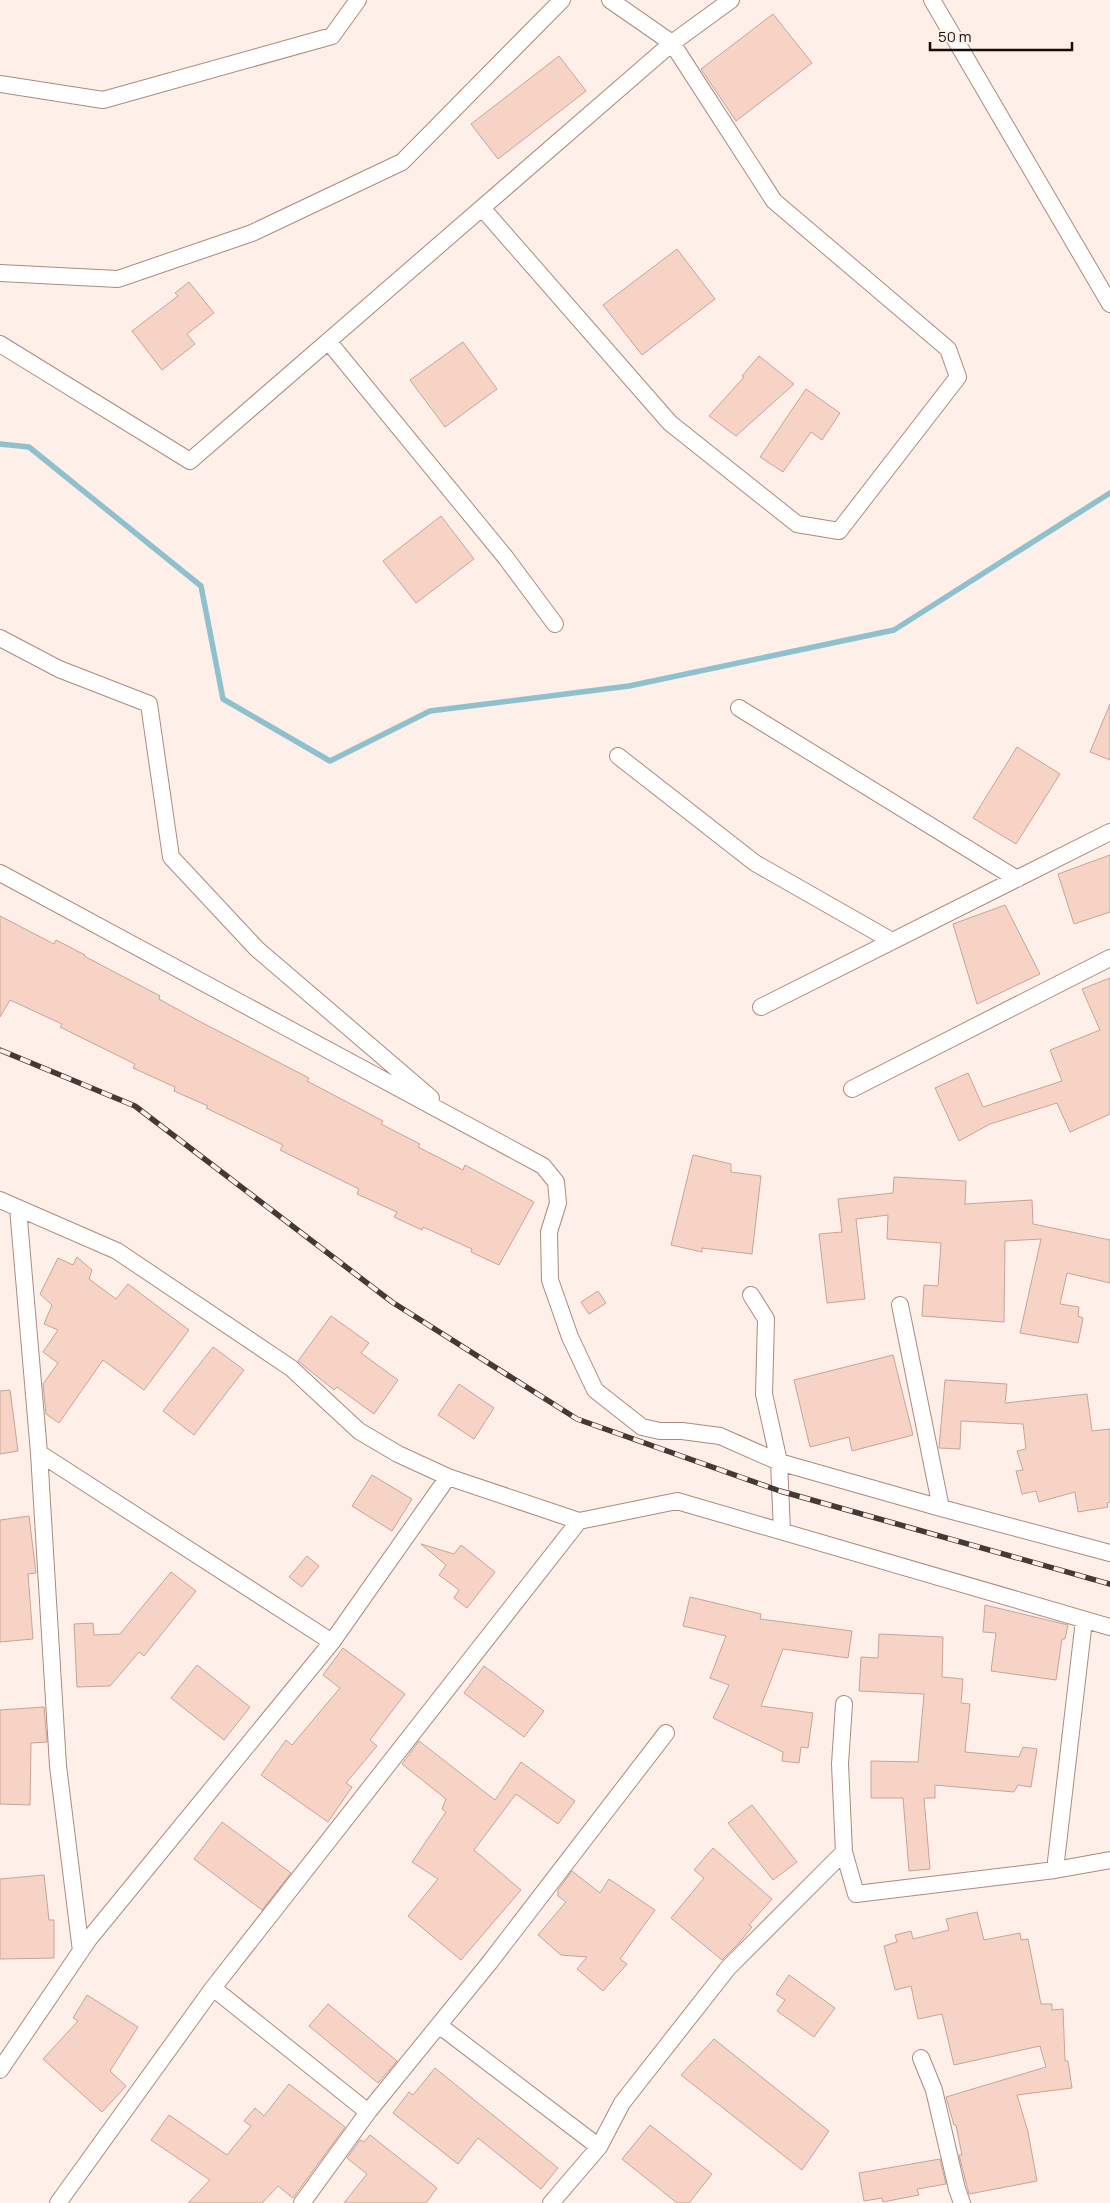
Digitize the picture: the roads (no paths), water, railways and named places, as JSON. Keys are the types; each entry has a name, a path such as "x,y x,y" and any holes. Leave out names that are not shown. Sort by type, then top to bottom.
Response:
{"street":[{"path":"0,84 103,100 332,36 358,0"},
{"path":"0,273 118,280 252,233 402,162 562,0"},
{"path":"482,208 670,423 797,524 838,531 958,377 948,349 774,201 672,43 610,0"},
{"path":"0,344 190,461 672,43 731,0"},
{"path":"932,0 1110,304"},
{"path":"328,341 506,558 555,624"},
{"path":"0,638 58,669 149,704 171,857 257,949 455,1119"},
{"path":"739,708 1017,879"},
{"path":"618,756 755,863 892,942"},
{"path":"761,1007 1110,832"},
{"path":"0,873 543,1166 556,1182 558,1203 549,1232 550,1280 570,1337 595,1390 642,1427 660,1431 682,1431 720,1436 780,1462 941,1508 1110,1553"},
{"path":"852,1089 1110,958"},
{"path":"0,1200 117,1251 291,1368 359,1431 398,1454 448,1477 579,1521 677,1501 1110,1627"},
{"path":"18,1208 39,1453 58,1766 81,1951"},
{"path":"751,1295 766,1320 764,1394 780,1462 782,1531"},
{"path":"900,1305 941,1508"},
{"path":"39,1453 332,1642"},
{"path":"0,2070 81,1951 332,1642 448,1477"},
{"path":"58,2203 213,1988 579,1521"},
{"path":"1055,1870 1084,1620"},
{"path":"844,1704 840,1764 844,1852 856,1894 1055,1870 1110,1860"},
{"path":"302,2203 368,2112 440,2026 666,1733"},
{"path":"551,2203 599,2147 622,2103 728,1968 844,1852"},
{"path":"213,1988 368,2112"},
{"path":"440,2026 599,2147"},
{"path":"921,2058 934,2090 957,2190 962,2203"}],"waterway":[{"path":"0,444 29,447 201,586 223,699 330,761 430,711 629,686 894,630 1110,493"}],"railway":[{"path":"0,1050 135,1106 392,1302 577,1419 780,1491 1110,1584"}]}
